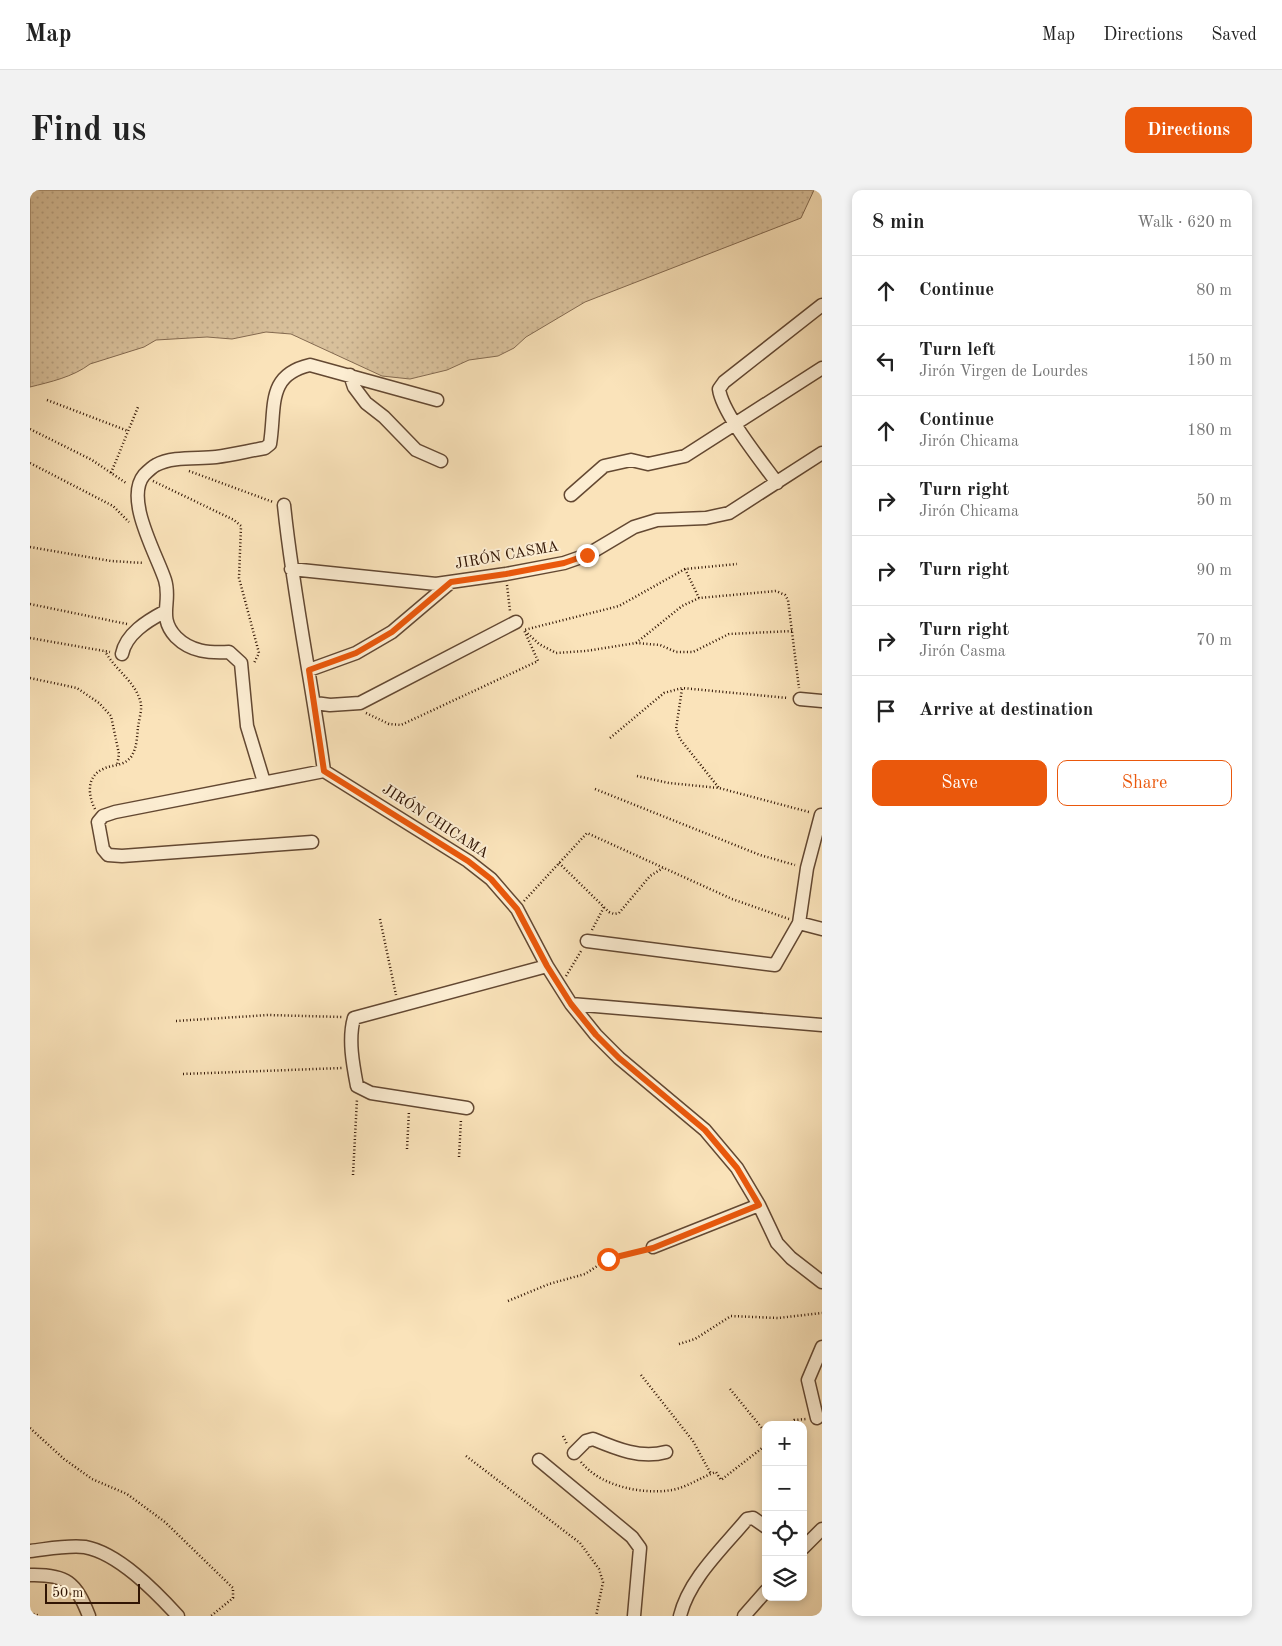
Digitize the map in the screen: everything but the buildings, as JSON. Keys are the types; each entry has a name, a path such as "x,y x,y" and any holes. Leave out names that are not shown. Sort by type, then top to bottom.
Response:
{"street":[{"path":"777,483 735,423 720,396 719,389 724,382 822,305"},
{"path":"264,782 247,726 245,682 241,663 229,652 208,653 189,647 176,637 169,627 164,612 168,594 142,523 138,491 143,476 156,465 166,462 219,457 265,448 270,444 275,394 282,378 295,368 310,364 437,400"},
{"path":"571,495 604,466 631,460 648,464 684,456 821,370"},
{"path":"350,376 354,387 366,403 384,417 416,450 441,461"},
{"name":"JIRÓN CASMA","path":"291,569 436,584 564,563 587,555 634,527 657,520 706,518 729,513 822,453"},
{"path":"284,506 291,569 315,703 324,771 115,812 98,822 103,849 108,855 122,856 312,842"},
{"path":"309,670 356,653 392,632 451,582"},
{"path":"122,654 128,640 141,627 164,612"},
{"path":"315,703 330,705 360,703 520,626"},
{"path":"800,699 822,701"},
{"name":"JIRÓN CHICAMA","path":"324,771 468,861 491,879 517,909 547,966 571,1004 596,1035 619,1058 705,1130 737,1168 759,1205 777,1243 791,1258 822,1282"},
{"path":"587,941 775,965 799,923 807,868 821,815"},
{"path":"799,923 822,928"},
{"path":"464,1108 371,1093 357,1086 351,1027 354,1018 547,966"},
{"path":"571,1004 822,1025"},
{"path":"653,1248 759,1205"},
{"path":"818,1418 808,1380 822,1347"},
{"path":"574,1453 586,1441 593,1440 614,1448 652,1456 666,1452"},
{"path":"539,1460 632,1537 640,1548 634,1616"},
{"path":"680,1616 683,1604 698,1579 747,1520 753,1518 762,1524"},
{"path":"807,1544 822,1529"},
{"path":"30,1551 71,1546 106,1554 141,1580 178,1616"},
{"path":"30,1575 53,1574 70,1583 82,1598 88,1616"},
{"path":"744,1616 762,1596"}],"path":[{"path":"47,400 128,431"},
{"path":"111,473 138,407"},
{"path":"30,429 92,460 138,491"},
{"path":"166,462 284,506"},
{"path":"30,464 113,506 135,528"},
{"path":"143,476 193,502 234,520 241,526 239,578 259,653 245,682"},
{"path":"30,547 111,561 158,564"},
{"path":"520,626 619,606 685,569 737,564"},
{"path":"685,569 699,598"},
{"path":"346,704 389,724 401,725 538,661 520,626 511,614 506,574"},
{"path":"610,738 664,693 682,688 800,699 788,600 784,595 776,591 699,598 682,606 636,643"},
{"path":"30,604 74,611 141,627"},
{"path":"520,626 539,644 556,653 586,651 636,643 660,645 676,652 693,652 729,634 793,631"},
{"path":"30,638 122,654"},
{"path":"101,819 91,801 88,787 94,776 103,769 118,766 130,758 136,745 142,703 135,686 120,668 111,663 105,651"},
{"path":"30,678 77,688 98,703 111,716 119,754 118,766"},
{"path":"682,688 676,729 680,739 719,788"},
{"path":"637,776 669,783 719,788 821,815"},
{"path":"595,789 760,855 807,868"},
{"path":"517,909 587,833 732,899 799,923"},
{"path":"560,863 609,912 614,914 619,913 650,876 663,868"},
{"path":"380,919 398,1006"},
{"path":"176,1021 268,1015 354,1018"},
{"path":"183,1074 354,1068"},
{"path":"353,1175 357,1086"},
{"path":"407,1150 409,1099"},
{"path":"459,1157 464,1108"},
{"path":"508,1301 549,1284 585,1274 608,1259 653,1248"},
{"path":"679,1344 695,1338 731,1316 778,1318 822,1313"},
{"path":"642,1375 693,1441 711,1474"},
{"path":"730,1389 762,1428"},
{"path":"793,1421 818,1418"},
{"path":"30,1428 85,1474 127,1494 165,1522 233,1588 233,1598 212,1616"},
{"path":"563,1436 584,1466 602,1480 649,1490 672,1490 716,1472 721,1480 762,1448"},
{"path":"466,1456 585,1549 599,1570 603,1582 596,1616"},
{"path":"30,1613 40,1616"}],"shaded area":[{"path":"30,190 814,190 801,218 585,302 526,337 514,348 498,356 469,360 447,370 410,379 382,376 291,334 266,332 232,339 207,337 156,340 144,347 90,364 69,376 30,387"}],"route":[{"path":"587,555 564,563 451,582 392,632 356,653 309,670 324,771 468,861 491,879 517,909 547,966 571,1004 596,1035 619,1058 705,1130 737,1168 759,1205 653,1248 608,1259"}]}
